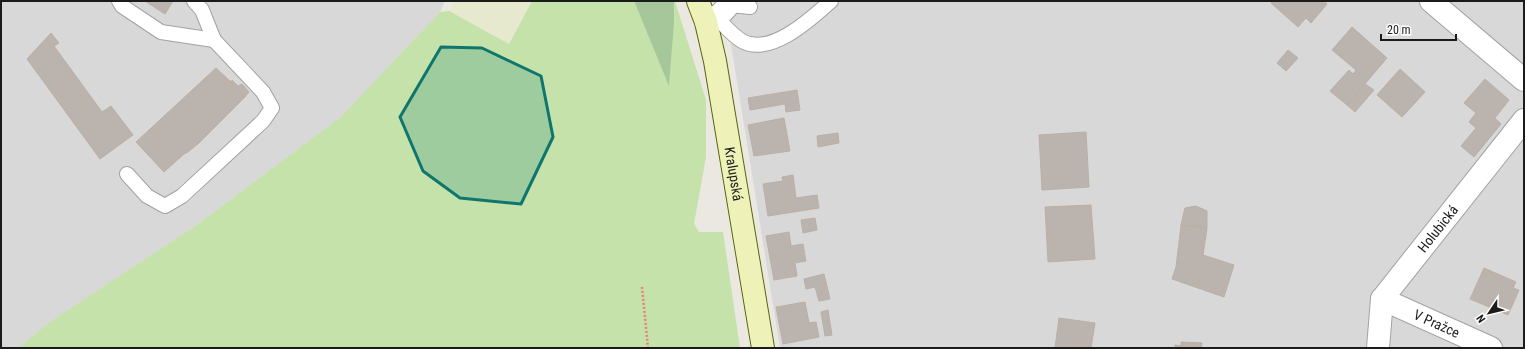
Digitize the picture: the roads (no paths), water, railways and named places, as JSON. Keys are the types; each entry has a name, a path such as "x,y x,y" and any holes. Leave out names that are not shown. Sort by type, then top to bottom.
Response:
{"street":[{"name":"Kralupská","path":"698,1 727,11 715,61 763,348"},
{"path":"1431,1 1524,80"},
{"name":"Holubická","path":"1382,299 1524,120"},
{"path":"1378,348 1382,299"},
{"name":"V Pražce","path":"1382,299 1491,348"}],"lane":[{"path":"119,1 122,6 161,32 214,40"},
{"path":"126,174 147,196 165,206 182,196 263,121 272,108 263,92 214,40 202,10 194,1"},
{"path":"727,11 735,36 743,42 754,45 765,44 797,29 831,1"}]}
